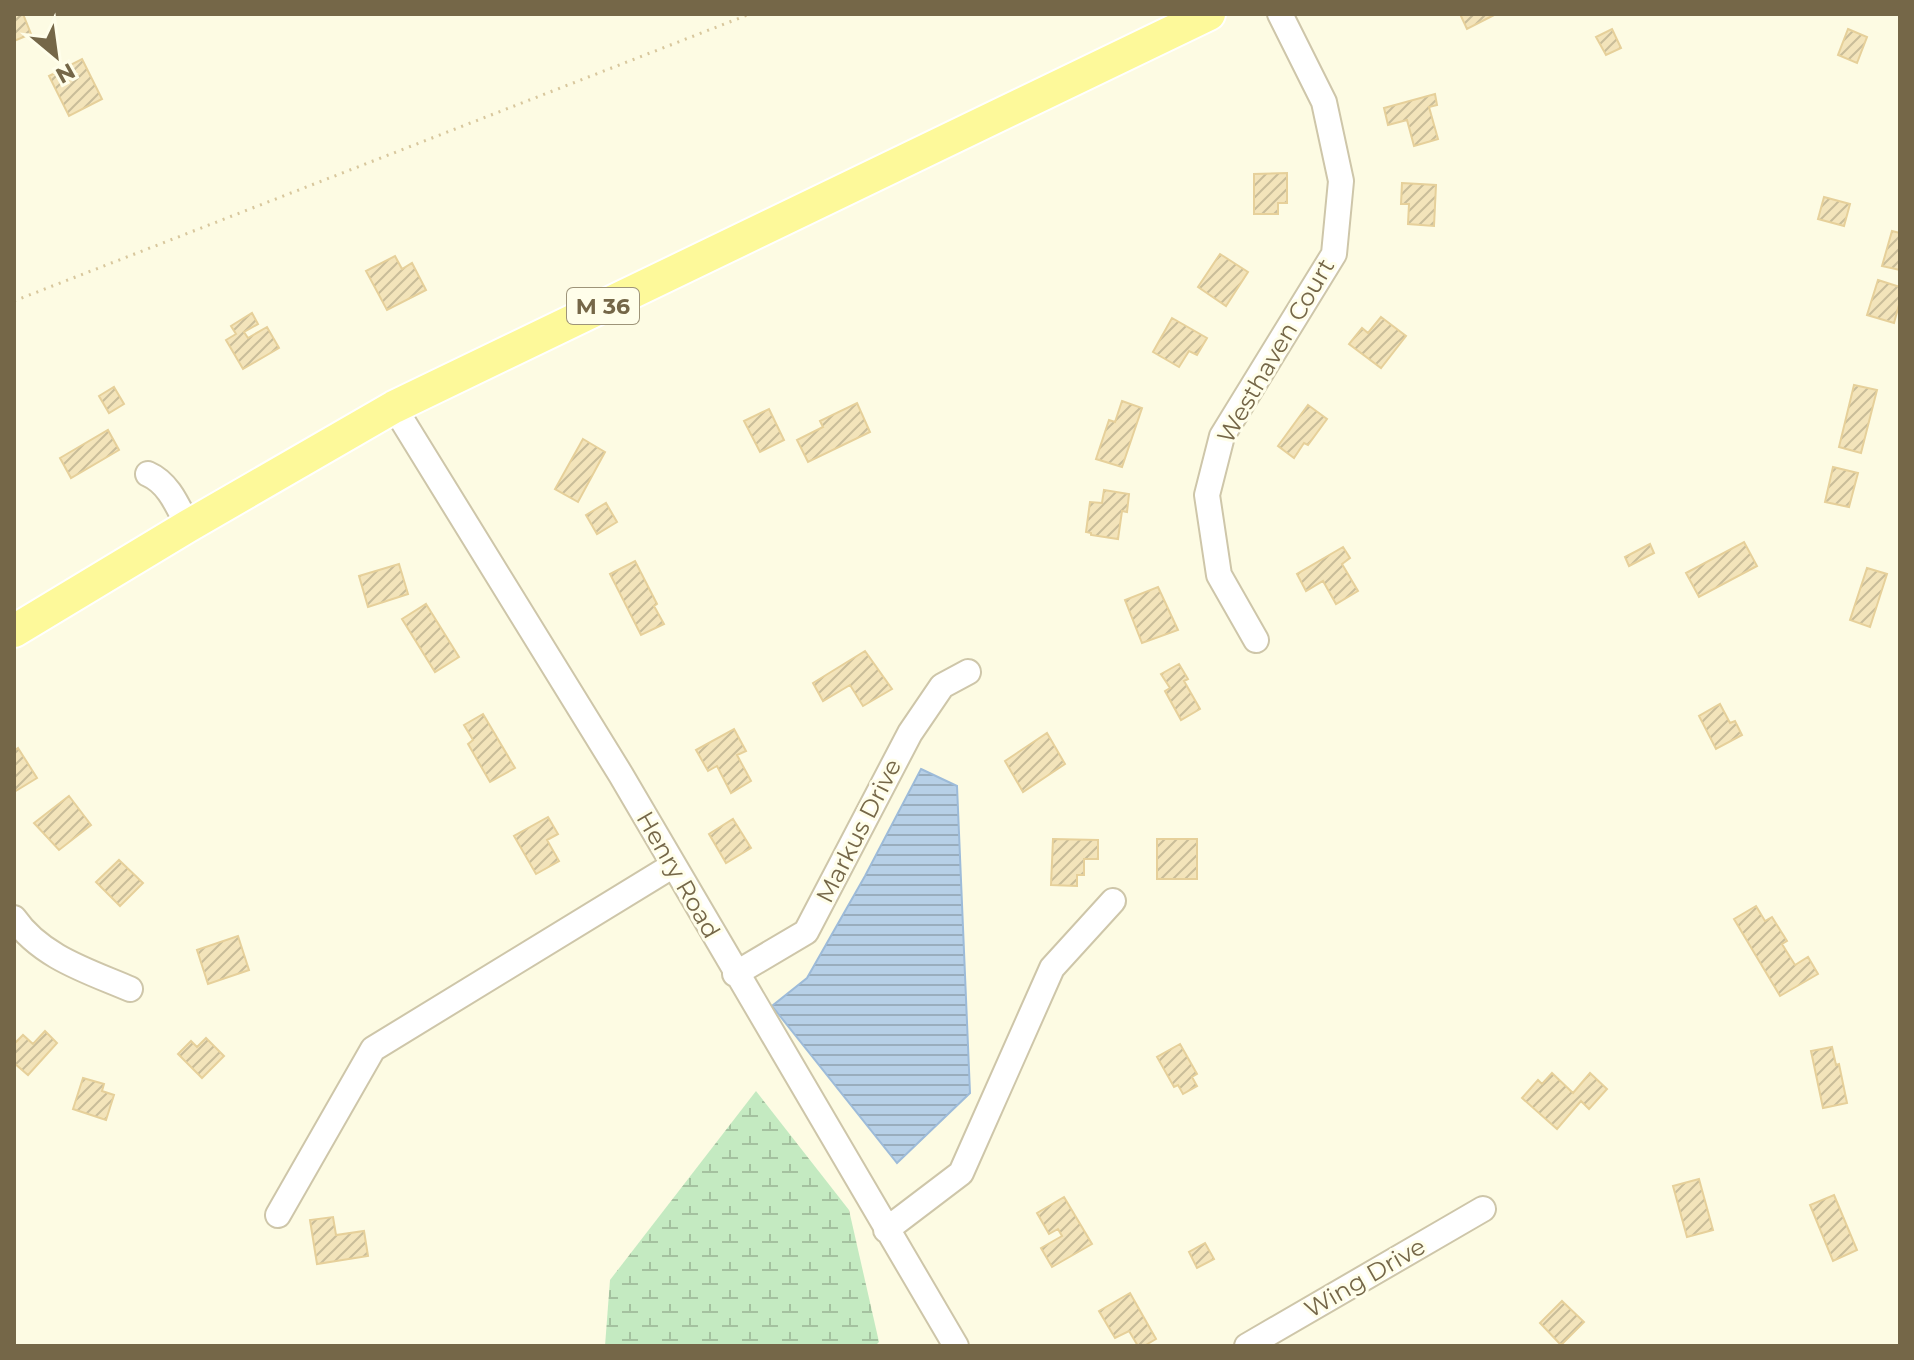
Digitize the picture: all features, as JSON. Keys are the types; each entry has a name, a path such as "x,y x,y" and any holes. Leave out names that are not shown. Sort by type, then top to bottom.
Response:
{"main road":[{"name":"M 36","path":"14,631 394,407 1209,14"}],"street":[{"name":"Westhaven Court","path":"1256,640 1219,575 1207,495 1222,436 1334,254 1341,181 1324,102 1280,14"},
{"name":"Henry Road","path":"394,407 621,775 956,1346"},
{"path":"148,474 156,477 170,492 188,526"},
{"name":"Markus Drive","path":"735,974 806,932 910,733 942,686 968,672"},
{"path":"278,1215 373,1049 672,866"},
{"path":"886,1230 961,1173 1052,968 1113,901"},
{"path":"14,918 25,933 62,960 130,989"},
{"name":"Wing Drive","path":"1247,1346 1483,1209"}],"path":[{"path":"14,301 750,14"}],"green space":[{"path":"756,1091 849,1210 879,1342 875,1346 605,1346 610,1280"}],"water":[{"path":"921,769 957,786 970,1093 897,1163 772,1006 807,978"}],"building":[{"path":"14,14 23,14 31,34 14,41"},
{"path":"1460,14 1496,14 1467,29"},
{"path":"1612,29 1621,48 1606,55 1596,37"},
{"path":"1848,29 1867,37 1857,63 1838,55"},
{"path":"82,59 102,99 69,116 49,76"},
{"path":"1435,94 1437,105 1429,107 1438,139 1414,146 1407,120 1388,125 1384,108"},
{"path":"1287,173 1287,203 1278,203 1278,214 1254,214 1254,174"},
{"path":"1402,183 1436,185 1434,226 1408,224 1409,204 1401,204"},
{"path":"1824,197 1850,204 1844,226 1818,219"},
{"path":"1892,231 1900,233 1900,270 1882,266"},
{"path":"1220,254 1248,272 1226,306 1198,287"},
{"path":"395,256 402,269 412,263 426,290 387,310 366,271"},
{"path":"1878,280 1900,287 1894,323 1867,315"},
{"path":"252,313 258,324 244,332 248,338 267,327 279,348 243,369 226,340 236,334 231,326"},
{"path":"1381,317 1406,336 1381,368 1349,344 1362,328 1368,333"},
{"path":"1172,318 1207,338 1197,355 1189,351 1179,367 1153,352"},
{"path":"1854,385 1877,390 1861,453 1839,447"},
{"path":"114,387 124,404 109,413 99,396"},
{"path":"1122,401 1142,408 1122,467 1096,459 1109,420 1115,422"},
{"path":"857,403 870,432 808,462 797,440 823,427 820,421"},
{"path":"1308,405 1327,419 1294,458 1278,446"},
{"path":"769,409 784,440 760,452 744,421"},
{"path":"108,430 119,450 71,478 60,458"},
{"path":"583,439 605,452 578,502 555,489"},
{"path":"1833,467 1858,473 1849,507 1825,502"},
{"path":"1104,490 1129,494 1127,512 1122,511 1118,539 1086,532 1090,502 1102,503"},
{"path":"606,503 617,522 597,534 586,515"},
{"path":"1744,542 1757,566 1699,597 1686,573"},
{"path":"1650,544 1654,553 1629,566 1625,557"},
{"path":"1343,547 1350,558 1342,564 1358,591 1336,604 1323,581 1306,591 1297,574"},
{"path":"635,561 664,624 641,635 610,574"},
{"path":"399,564 408,594 368,607 359,576"},
{"path":"1867,568 1887,574 1870,627 1850,620"},
{"path":"1158,587 1178,630 1142,643 1125,600"},
{"path":"426,604 459,657 435,672 402,619"},
{"path":"865,651 892,689 863,706 850,685 823,701 813,683"},
{"path":"1179,664 1188,679 1184,681 1200,709 1181,720 1165,691 1170,688 1161,674"},
{"path":"1720,704 1730,723 1735,721 1742,735 1716,749 1699,716"},
{"path":"483,714 515,768 490,782 468,744 473,740 464,725"},
{"path":"734,729 746,751 737,755 751,781 731,793 717,766 708,771 696,750"},
{"path":"1047,733 1065,764 1023,792 1005,761"},
{"path":"18,748 37,778 14,792 14,751"},
{"path":"69,796 91,825 59,850 34,823"},
{"path":"548,817 558,834 547,840 559,861 536,874 514,836"},
{"path":"733,819 751,848 726,863 709,834"},
{"path":"1053,839 1098,840 1098,859 1084,859 1084,875 1077,875 1077,886 1051,885"},
{"path":"1157,839 1197,839 1197,879 1157,879"},
{"path":"119,860 143,883 120,906 96,882"},
{"path":"1756,906 1765,921 1772,917 1787,941 1782,944 1795,965 1808,957 1818,974 1780,996 1734,919"},
{"path":"238,936 249,970 208,984 197,950"},
{"path":"45,1031 57,1043 28,1075 14,1063 14,1044 23,1035 33,1044"},
{"path":"206,1038 224,1056 202,1078 178,1054 191,1041 197,1047"},
{"path":"1180,1044 1197,1074 1192,1077 1197,1086 1183,1094 1178,1085 1174,1087 1157,1057"},
{"path":"1832,1047 1847,1103 1823,1108 1811,1051"},
{"path":"1552,1073 1573,1093 1590,1073 1607,1089 1589,1109 1581,1101 1557,1129 1522,1098 1538,1080 1542,1084"},
{"path":"83,1078 104,1084 102,1091 114,1095 106,1120 73,1109"},
{"path":"1699,1179 1713,1230 1687,1237 1673,1186"},
{"path":"1834,1195 1857,1250 1833,1261 1810,1205"},
{"path":"1064,1197 1092,1244 1052,1267 1041,1248 1062,1236 1058,1229 1049,1234 1037,1213"},
{"path":"333,1217 336,1235 364,1231 368,1256 317,1264 310,1220"},
{"path":"1205,1243 1214,1259 1197,1268 1189,1252"},
{"path":"1130,1293 1156,1339 1144,1346 1138,1346 1129,1331 1115,1338 1099,1311"},
{"path":"1562,1301 1584,1322 1561,1345 1540,1323"}]}
